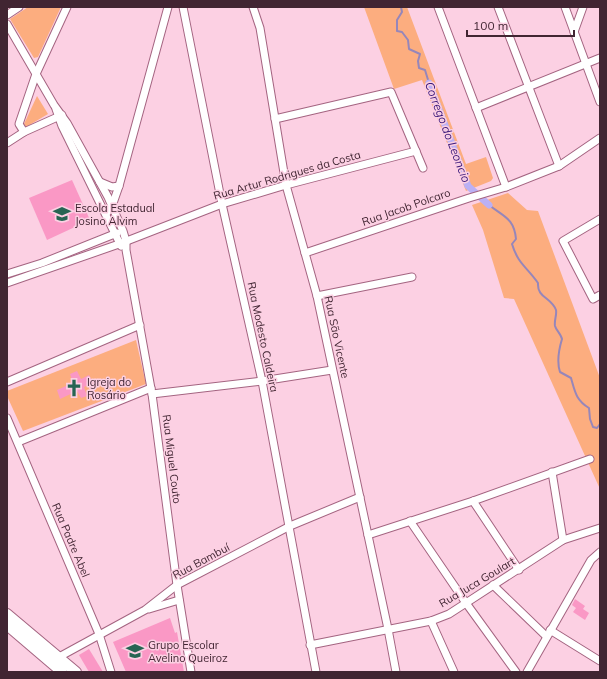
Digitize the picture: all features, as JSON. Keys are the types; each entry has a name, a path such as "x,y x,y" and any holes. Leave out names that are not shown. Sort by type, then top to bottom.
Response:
{"main road":[{"path":"7,614 76,672"},
{"path":"7,625 62,672"}],"street":[{"path":"7,15 19,7"},
{"path":"14,137 36,74 67,7"},
{"path":"106,214 112,206 119,186 168,7"},
{"name":"Rua Modesto Caldeira","path":"183,7 222,204 262,381 316,672"},
{"name":"Rua São Vicente","path":"254,7 260,28 286,185 317,296 396,672"},
{"path":"438,7 506,187"},
{"path":"498,7 559,166"},
{"path":"564,7 600,102"},
{"path":"574,32 583,7"},
{"path":"7,24 101,185 123,230 123,242"},
{"path":"7,40 16,38"},
{"path":"476,108 600,58"},
{"path":"275,119 392,92 424,168"},
{"path":"7,143 14,137 60,116"},
{"name":"Rua Miguel Couto","path":"60,116 114,234 123,242 126,250 152,391 179,600 191,672"},
{"path":"19,124 24,132"},
{"name":"Rua Jacob Polcaro","path":"304,253 506,187 559,166 600,138"},
{"name":"Rua Artur Rodrigues da Costa","path":"7,282 45,271 222,204 286,185 416,151"},
{"path":"101,185 112,187 119,186"},
{"path":"94,191 99,192 101,185"},
{"path":"600,219 564,241 592,299 600,295"},
{"path":"7,274 42,263 123,230"},
{"path":"42,263 45,271"},
{"path":"317,296 412,277"},
{"path":"7,382 140,325"},
{"path":"18,442 152,391 262,381 332,370"},
{"name":"Rua Padre Abel","path":"7,418 99,634 111,672"},
{"path":"368,535 473,501 590,459"},
{"path":"552,472 563,540"},
{"name":"Rua Bambuí","path":"59,657 145,610 177,585 290,526 360,497"},
{"path":"473,501 520,570"},
{"path":"410,521 512,671"},
{"name":"Rua Juca Goulart","path":"310,645 431,621 466,603 493,585 520,570 563,540 600,528"},
{"path":"526,672 592,560 600,552"},
{"path":"493,585 548,633 600,661"},
{"path":"145,610 179,600"},
{"path":"431,621 454,672"},
{"path":"59,657 65,672"}],"shaded area":[{"path":"28,7 61,7 38,57 34,58 10,19"},
{"path":"364,7 407,7 466,164 486,157 493,178 491,181 466,191 422,80 394,89"},
{"path":"37,96 48,114 26,127 24,124"},
{"path":"508,193 527,210 538,211 600,378 600,489 514,299 504,298 483,230 472,205"},
{"path":"136,340 146,384 23,431 7,396 7,391"}],"building":[{"path":"72,180 90,220 47,240 29,198"},
{"path":"77,371 81,379 89,375 93,383 84,387 87,396 81,398 77,391 60,399 57,390 73,383 70,374"},
{"path":"575,599 585,606 583,609 589,613 585,620 573,612 576,608 572,605"},
{"path":"170,618 175,633 177,632 184,672 126,672 113,642"},
{"path":"89,649 103,672 89,672 79,655"}],"waterway":[{"name":"Corrego do Leoncio","path":"401,7 402,12 397,20 397,31 402,32 408,40 409,49 420,54 418,61 419,68 425,70 429,83"},
{"name":"Corrego do Leoncio","path":"429,83 468,186 489,205"},
{"name":"Corrego do Leoncio","path":"489,205 504,215 511,222 516,239 512,244 514,251 538,283 538,288 542,295 554,306 556,310 555,326 562,339 559,356 560,372 571,378 575,392 579,399 589,408 590,419 593,427 597,428 600,424"}],"place":[{"name":"Escola Estadual Josino Alvim","path":"62,214"},
{"name":"Igreja do Rosário","path":"74,388"},
{"name":"Grupo Escolar Avelino Queiroz","path":"135,651"}]}
